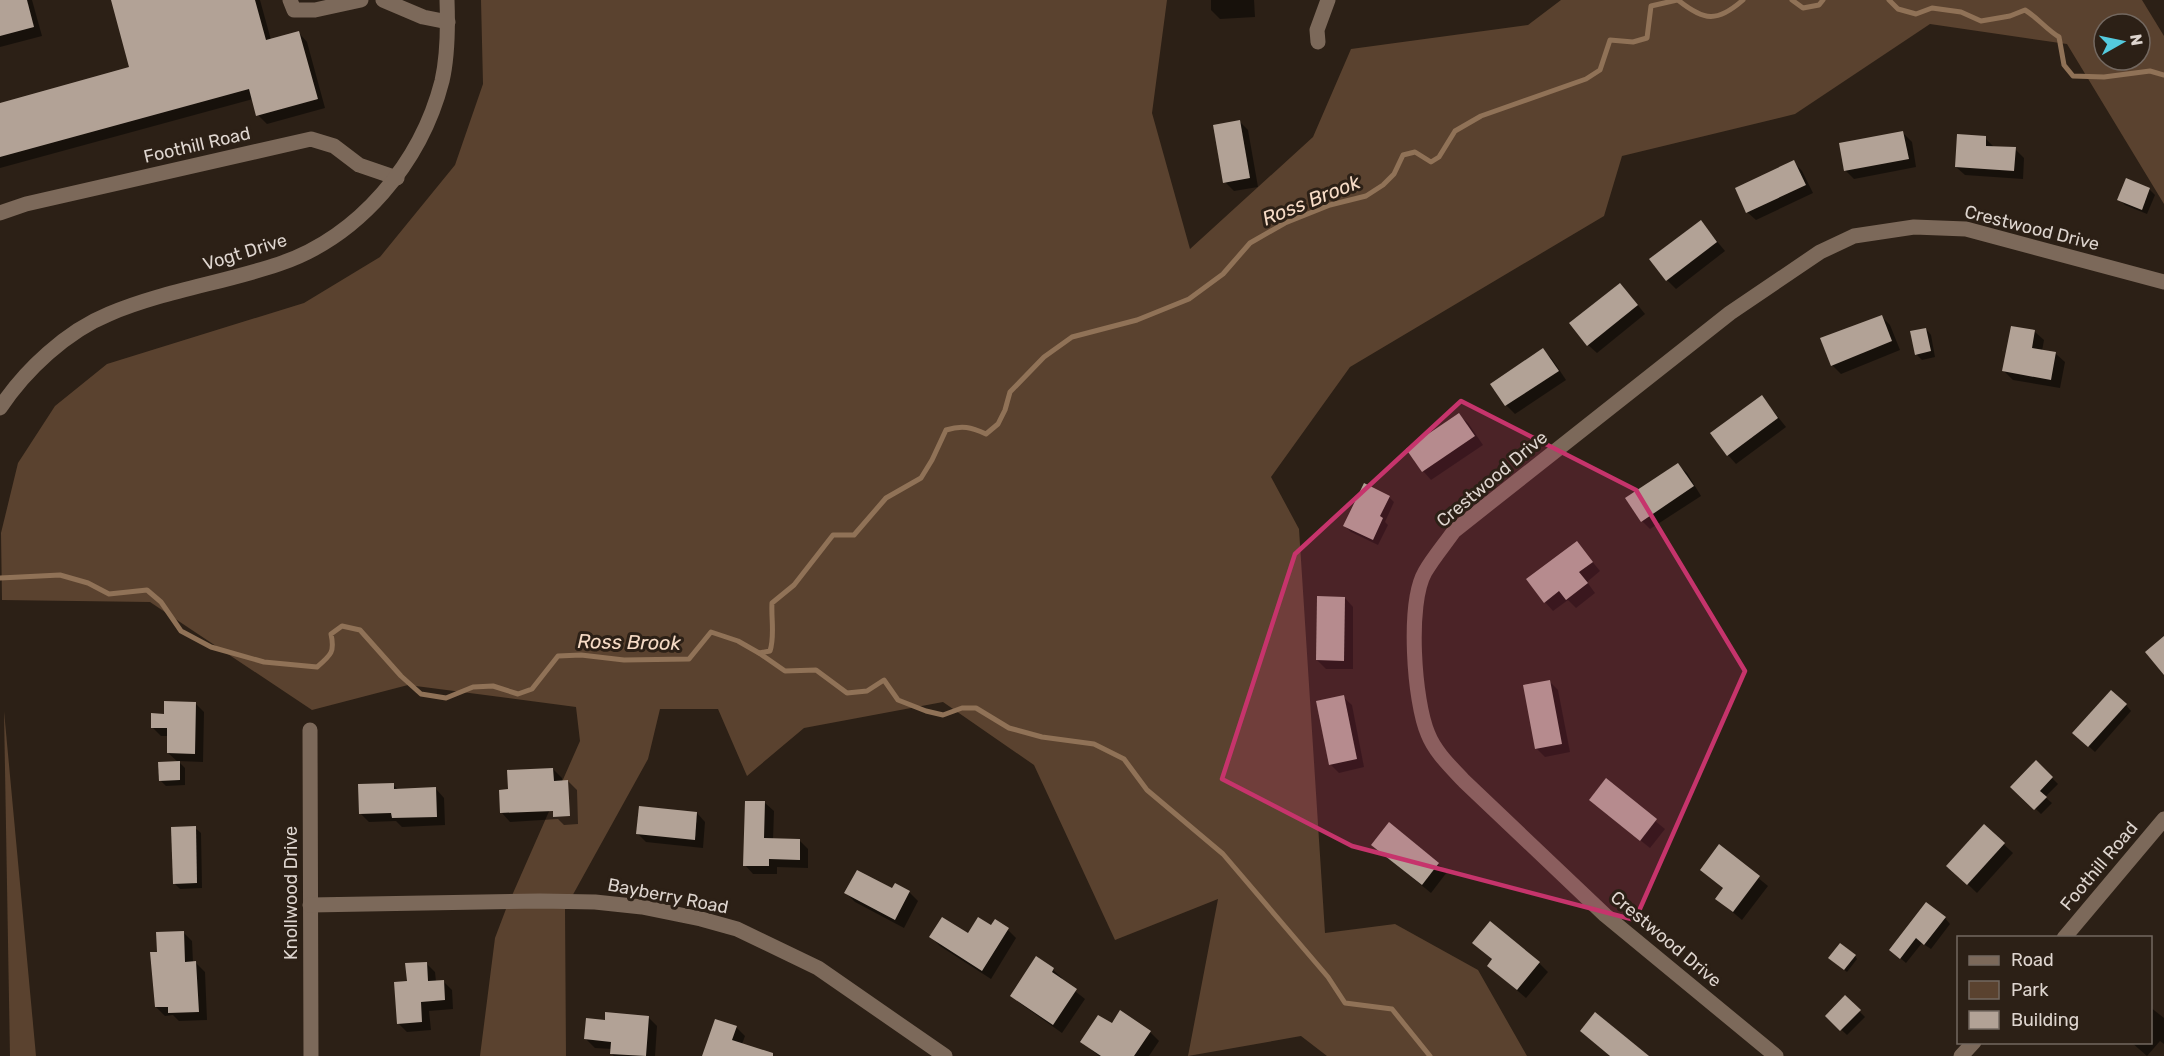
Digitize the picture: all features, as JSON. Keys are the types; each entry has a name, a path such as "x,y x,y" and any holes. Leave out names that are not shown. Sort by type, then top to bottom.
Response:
{"street":[{"path":"292,5 315,10 361,0"},
{"path":"383,0 423,17 448,22"},
{"name":"Vogt Drive","path":"0,408 27,372 74,332 108,314 142,302 278,265 302,255 345,231 397,178 422,136 442,81 448,38 447,0"},
{"path":"1318,42 1317,30 1328,0"},
{"name":"Foothill Road","path":"0,213 26,204 310,139 334,146 359,165 397,178"},
{"name":"Crestwood Drive","path":"1776,1056 1605,915 1464,781 1443,758 1428,735 1421,713 1416,677 1414,621 1417,592 1424,572 1454,531 1730,313 1820,252 1854,236 1914,227 1966,229 2164,282"},
{"name":"Knollwood Drive","path":"310,730 311,1056"},
{"name":"Foothill Road","path":"2066,936 2164,819"},
{"name":"Bayberry Road","path":"310,905 595,902 642,907 701,919 737,929 818,968 945,1056"},
{"path":"1961,1056 1972,1044"}],"highlighted area":[{"path":"1461,401 1636,490 1745,671 1635,920 1352,846 1222,779 1295,554"}],"green space":[{"path":"481,0 1167,0 1152,113 1190,249 1313,137 1351,49 1528,25 1561,0 2142,0 2149,12 2092,12 2092,72 2152,72 2152,16 2164,36 2164,204 2067,44 1930,24 1795,114 1622,156 1604,216 1350,367 1271,477 1299,529 1325,933 1395,924 1478,970 1527,1056 1327,1056 1301,1036 1188,1056 1218,899 1115,940 1034,765 943,702 804,728 747,776 718,709 660,709 648,759 565,909 566,1056 480,1056 495,938 580,741 576,707 408,685 312,710 150,602 2,600 1,533 18,463 55,406 107,364 304,303 380,257 455,165 483,84"},
{"path":"4,711 36,1056 10,1056"}],"building":[{"path":"0,0 27,0 34,27 0,36"},
{"path":"111,0 255,0 266,40 299,31 318,99 256,116 249,89 0,157 0,103 129,67"},
{"path":"1240,120 1250,178 1223,183 1213,125"},
{"path":"1903,131 1909,159 1844,171 1839,143"},
{"path":"1957,134 1986,136 1986,146 2016,147 2014,171 1955,167"},
{"path":"1794,160 1806,185 1746,213 1735,188"},
{"path":"2126,178 2150,188 2142,210 2117,200"},
{"path":"1701,220 1717,242 1666,281 1649,259"},
{"path":"1620,283 1638,305 1587,346 1569,323"},
{"path":"1882,315 1892,341 1831,366 1820,338"},
{"path":"2011,326 2035,330 2032,348 2056,352 2051,380 2002,371"},
{"path":"1926,328 1931,351 1915,355 1910,331"},
{"path":"1543,348 1559,371 1505,406 1490,384"},
{"path":"1762,395 1778,418 1727,456 1710,433"},
{"path":"1459,413 1475,436 1422,472 1406,449"},
{"path":"1678,463 1694,486 1641,522 1625,498"},
{"path":"1364,483 1390,496 1380,516 1383,518 1373,540 1343,526"},
{"path":"1577,541 1593,562 1579,572 1588,583 1566,600 1559,591 1544,603 1526,579"},
{"path":"1317,596 1345,597 1344,661 1316,660"},
{"path":"2164,636 2164,675 2145,652"},
{"path":"1550,680 1562,744 1535,749 1523,685"},
{"path":"2111,690 2127,704 2088,747 2072,733"},
{"path":"1344,695 1357,759 1329,765 1316,701"},
{"path":"164,701 196,702 195,754 167,753 167,728 151,728 151,713 164,714"},
{"path":"2036,760 2053,777 2040,791 2047,797 2034,810 2010,787"},
{"path":"180,761 180,780 159,781 158,762"},
{"path":"553,768 554,781 568,780 570,816 553,817 553,811 500,813 499,790 508,789 507,770"},
{"path":"1606,778 1657,819 1640,841 1589,800"},
{"path":"394,783 394,789 436,787 437,817 392,818 391,813 359,814 358,784"},
{"path":"745,801 765,801 764,838 800,839 800,860 769,859 769,866 743,866"},
{"path":"639,806 697,812 695,840 636,834"},
{"path":"1389,822 1439,863 1422,885 1371,845"},
{"path":"1984,824 2005,843 1967,885 1946,866"},
{"path":"196,826 197,883 173,884 171,827"},
{"path":"1719,844 1760,876 1733,912 1715,899 1723,888 1700,870"},
{"path":"857,870 892,888 895,883 910,891 895,920 844,893"},
{"path":"1926,902 1946,917 1924,945 1916,938 1900,959 1889,950"},
{"path":"942,917 968,933 978,917 991,925 995,919 1009,928 982,971 929,937"},
{"path":"1490,921 1540,962 1517,990 1487,966 1492,959 1472,943"},
{"path":"184,931 185,962 196,961 199,1012 168,1013 168,1007 155,1007 150,952 157,952 156,932"},
{"path":"1840,943 1856,955 1844,970 1828,958"},
{"path":"1036,956 1054,968 1052,972 1077,989 1053,1025 1010,996"},
{"path":"427,962 428,981 444,980 445,1000 421,1002 422,1022 397,1024 394,982 407,981 405,963"},
{"path":"1845,995 1861,1010 1840,1031 1825,1016"},
{"path":"1120,1010 1151,1031 1134,1056 1101,1056 1080,1042 1098,1015 1112,1023"},
{"path":"605,1012 649,1016 646,1056 610,1054 611,1042 584,1039 586,1018 605,1020"},
{"path":"1595,1012 1649,1056 1610,1056 1580,1031"},
{"path":"715,1019 737,1026 732,1040 773,1053 773,1056 702,1056"}],"waterway":[{"name":"Ross Brook","path":"0,578 60,575 88,583 109,594 147,590 161,602 181,631 211,647 264,662 317,667 331,653 331,634 342,626 360,630 401,676 421,694 446,698 473,687 493,686 518,694 532,689 558,656 581,655 624,660 689,659 711,632 738,641 759,653 770,651 773,633 772,603 794,585 833,535 854,535 886,498 921,478 946,430 966,428 986,434 998,424 1010,392 1044,357 1072,337 1137,320 1189,299 1223,274 1250,243 1285,223 1330,205 1366,196 1383,185 1394,174 1403,155 1415,152 1431,162 1439,157 1455,131 1481,116 1586,79 1600,70 1610,40 1633,42 1647,38 1651,6 1677,0"},
{"name":"Ross Brook","path":"1678,0 1695,12 1711,16 1726,13 1743,0"},
{"name":"Ross Brook","path":"1792,0 1803,8 1819,5 1823,0"},
{"name":"Ross Brook","path":"1889,0 1898,9 1916,14 1932,8 1961,12 1981,21 2010,16 2025,10 2059,37 2064,65 2073,76 2104,77 2150,71 2164,75"},
{"path":"759,653 785,671 816,670 847,693 867,691 884,680 898,700 926,711 943,715 962,708 976,708 1009,728 1042,737 1094,744 1124,759 1147,790 1223,854 1328,977 1345,1003 1392,1009 1430,1056"}]}
